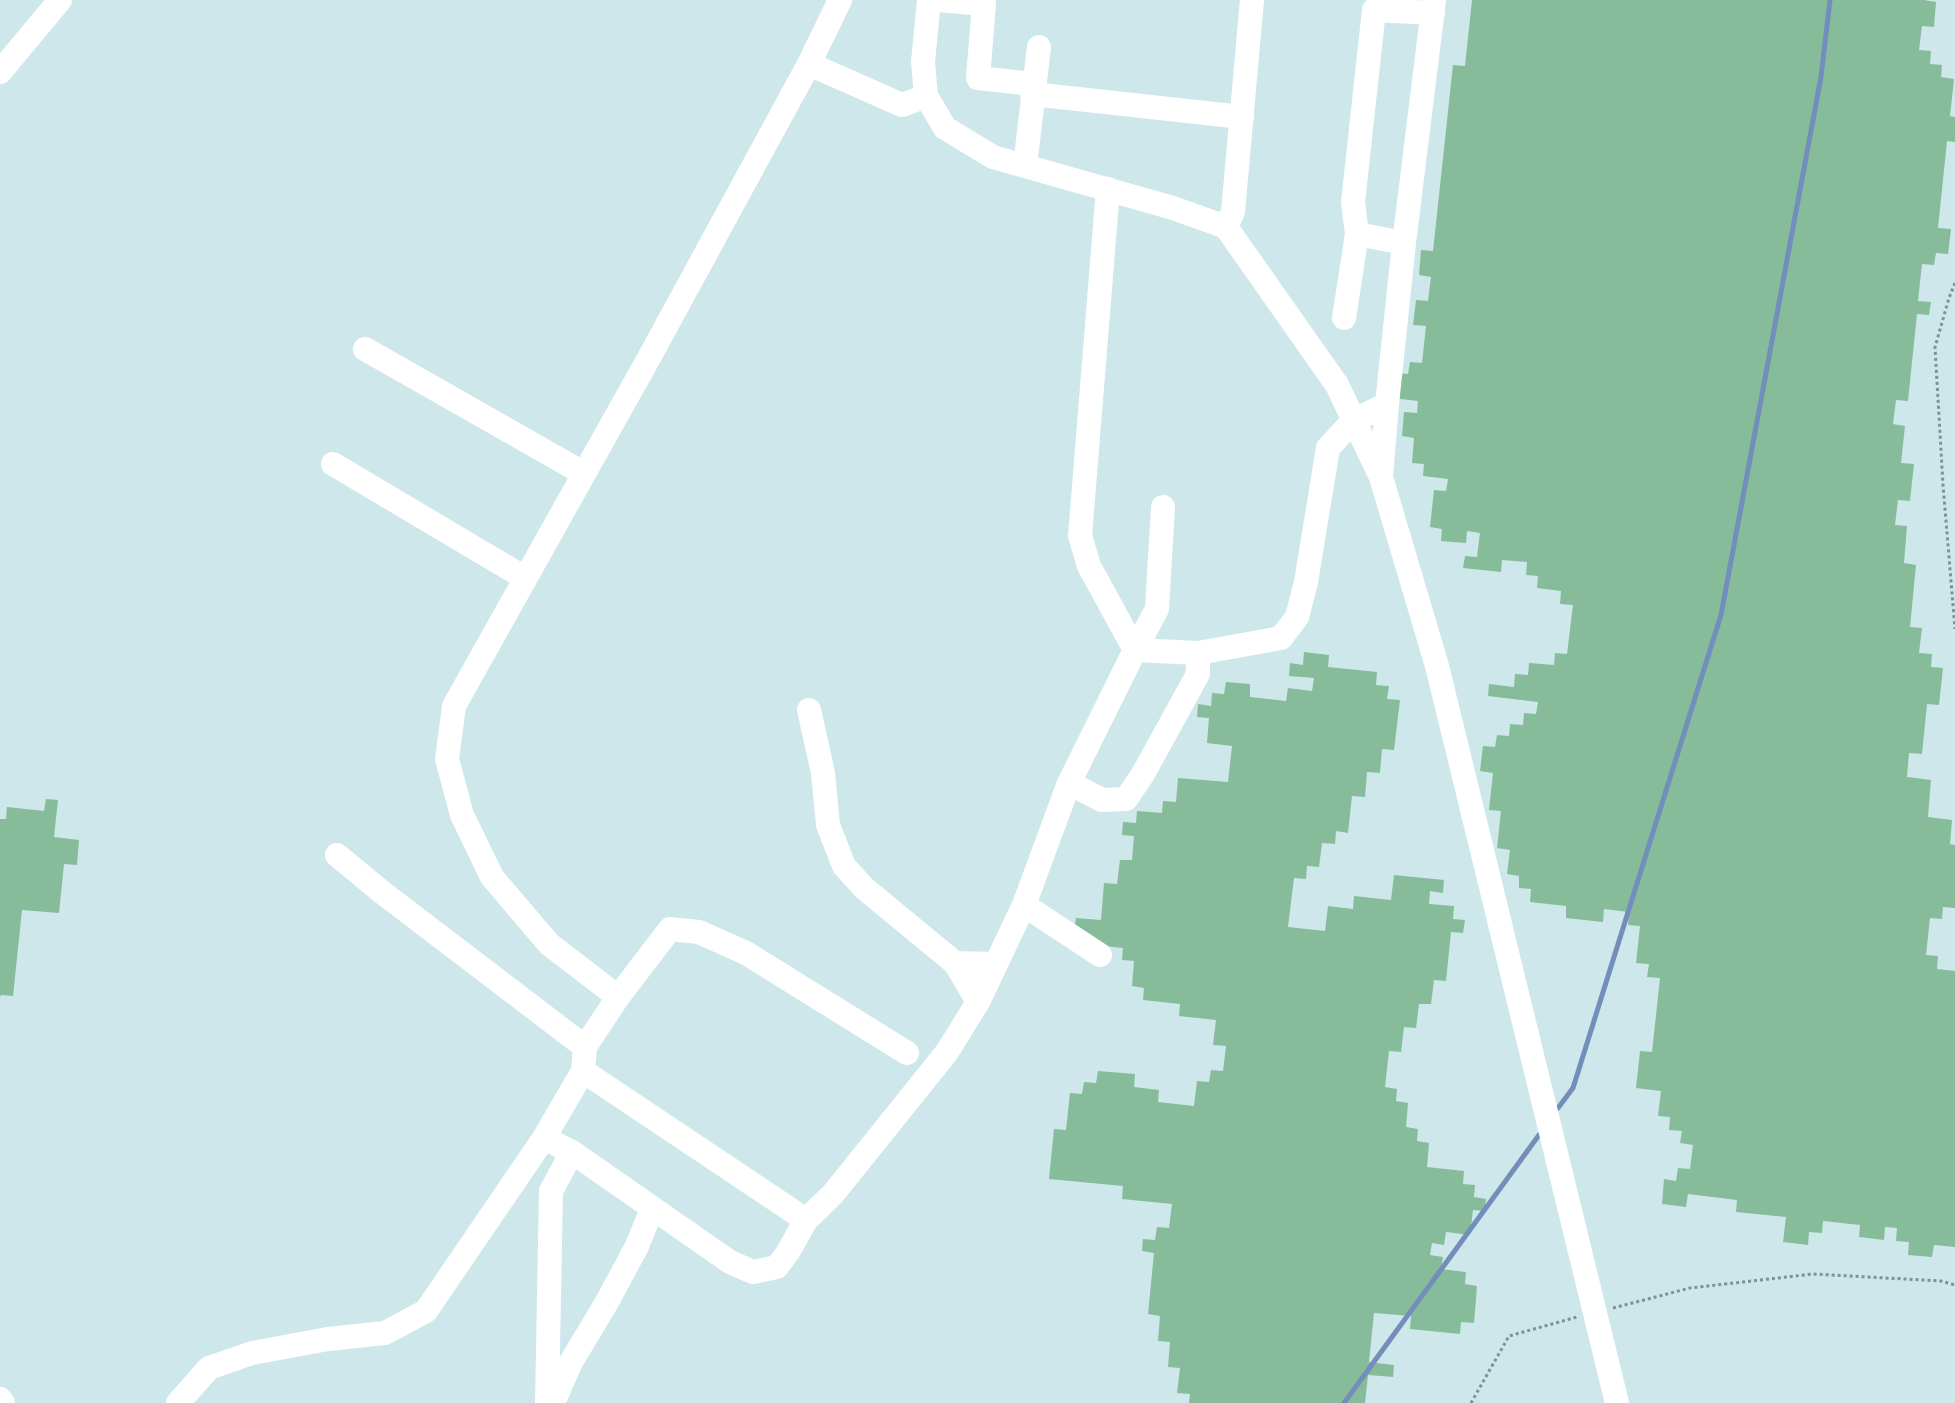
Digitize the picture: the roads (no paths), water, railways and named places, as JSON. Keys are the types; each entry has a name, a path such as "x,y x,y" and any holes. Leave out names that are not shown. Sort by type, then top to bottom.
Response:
{"street":[{"path":"0,72 60,0"},
{"path":"929,0 923,62 926,96 945,128 993,157 1173,208 1226,227 1337,385 1381,477 1437,666 1617,1403"},
{"path":"939,0 984,4 978,78 1033,89 1242,117"},
{"path":"1226,227 1233,212 1252,0"},
{"path":"618,997 549,944 492,877 462,815 447,759 454,706 809,64 835,2"},
{"path":"1344,318 1356,234 1353,202 1374,10 1433,7 1404,243 1381,477"},
{"path":"1025,166 1039,47"},
{"path":"809,64 902,105 926,96"},
{"path":"1108,189 1080,536 1089,566 1135,650"},
{"path":"1356,234 1404,243"},
{"path":"365,349 583,473"},
{"path":"1135,650 1198,653 1281,638 1298,617 1328,448 1353,422 1387,404"},
{"path":"333,464 525,578"},
{"path":"544,1138 572,1152 730,1262 753,1272 777,1267 789,1252 806,1220 833,1194 946,1052 978,1002 1024,905 1069,783 1157,609 1163,507"},
{"path":"1069,783 1102,800 1126,799 1143,774 1198,674 1198,653"},
{"path":"809,710 823,773 828,825 844,866 864,888 955,963 978,1002"},
{"path":"337,855 584,1059 806,1220"},
{"path":"1024,905 1100,955"},
{"path":"177,1403 209,1368 252,1353 328,1339 385,1332 426,1311 544,1138 618,997 669,928 699,932 746,953 907,1053 946,1052"},
{"path":"955,963 996,964"},
{"path":"907,1053 916,1089"},
{"path":"547,1403 551,1191 572,1152"},
{"path":"553,1403 571,1362 637,1246 652,1209"},
{"path":"0,1399 3,1403"}],"waterway":[{"path":"1558,1108 1573,1088 1721,615 1821,77 1830,0"},
{"path":"1344,1403 1539,1135"}]}
